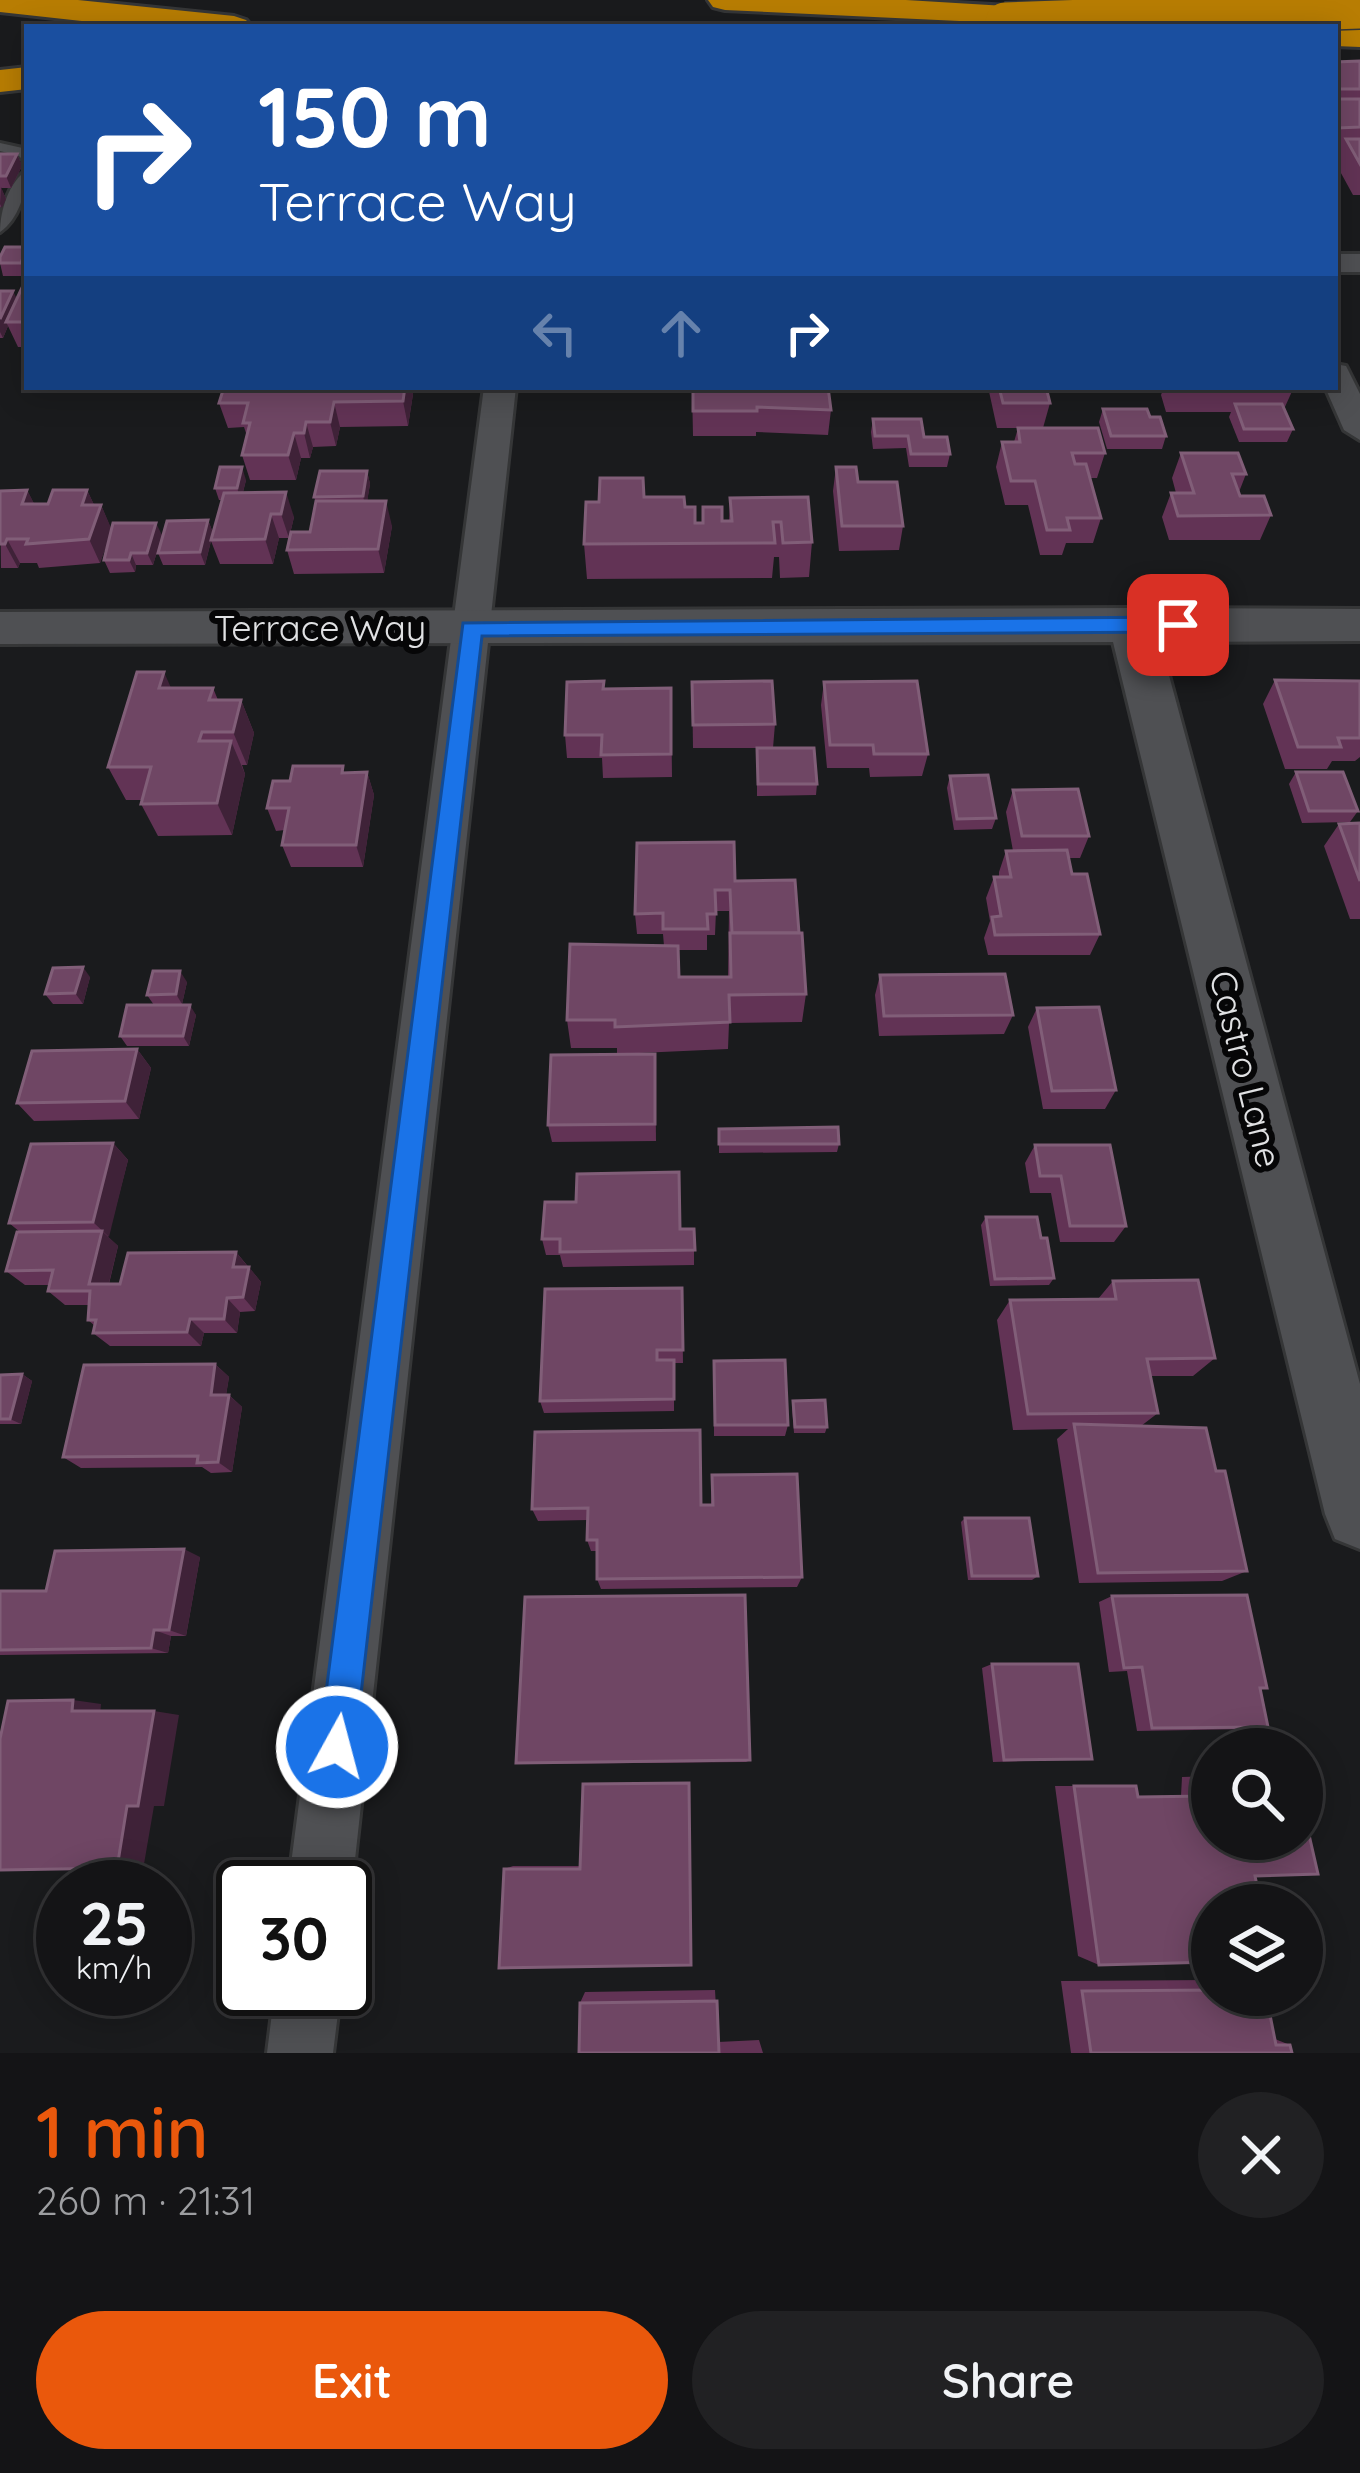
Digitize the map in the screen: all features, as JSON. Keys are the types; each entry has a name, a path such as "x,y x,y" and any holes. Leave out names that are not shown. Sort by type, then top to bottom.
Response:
{"highway":[{"path":"725,0 1142,24"},
{"path":"0,2 204,24"},
{"path":"1018,24 1360,9"}],"street":[{"path":"1338,380 1360,430"},
{"path":"323,1860 500,390"},
{"name":"Castro Lane","path":"1132,625 1360,1514"},
{"name":"Terrace Way","path":"0,628 1360,625"},
{"path":"300,2053 305,2016"}],"lane":[{"path":"0,227 24,179"}],"building":[{"path":"1360,61 1360,89 1338,89 1338,62"},
{"path":"1338,99 1360,99 1360,127 1338,128"},
{"path":"1346,139 1360,139 1360,164"},
{"path":"0,154 17,154 6,176 0,176"},
{"path":"5,247 24,247 21,263 0,263"},
{"path":"24,283 24,322 6,322"},
{"path":"0,291 13,291 0,319"},
{"path":"223,390 405,390 403,401 334,402 330,422 306,422 304,433 294,433 288,455 242,455 250,423 243,423 248,403 219,403"},
{"path":"693,390 828,390 831,410 757,407 757,411 693,411"},
{"path":"1000,390 1047,390 1050,403 1003,403"},
{"path":"1235,404 1282,404 1293,429 1244,429"},
{"path":"1103,409 1147,409 1150,417 1160,417 1166,436 1111,436"},
{"path":"873,419 921,419 924,437 947,437 950,454 911,454 908,436 875,436"},
{"path":"1018,428 1098,428 1105,453 1072,453 1075,464 1086,464 1101,518 1067,518 1070,530 1047,530 1035,481 1011,481 1002,442 1020,442"},
{"path":"1181,453 1238,453 1246,474 1232,474 1240,496 1264,496 1271,515 1178,516 1171,493 1194,493"},
{"path":"220,467 242,467 237,488 215,488"},
{"path":"836,467 856,467 858,482 897,482 903,526 842,526"},
{"path":"320,471 367,471 363,496 314,497"},
{"path":"600,478 643,478 644,497 684,497 685,507 695,507 695,523 703,523 703,507 722,507 722,521 732,521 730,498 808,497 812,542 783,543 781,522 773,522 775,543 584,544 586,502 599,502"},
{"path":"27,490 22,504 48,504 53,490 87,490 82,505 101,505 89,539 26,544 28,539 7,539 0,544 0,491"},
{"path":"286,492 281,514 271,514 265,539 211,540 224,493"},
{"path":"316,501 386,501 378,549 287,550 291,532 310,532"},
{"path":"208,520 200,552 158,553 167,521"},
{"path":"113,523 156,523 147,553 131,553 129,560 104,560"},
{"path":"137,672 164,672 159,688 213,688 209,700 241,700 233,732 202,732 199,741 231,741 217,803 141,804 151,767 108,767"},
{"path":"1275,680 1360,681 1360,738 1338,738 1341,747 1298,747"},
{"path":"604,681 603,689 671,688 671,754 601,755 602,735 565,735 567,682"},
{"path":"772,681 775,724 693,725 692,682"},
{"path":"917,681 928,754 874,754 873,745 830,745 824,682"},
{"path":"757,748 814,748 817,784 758,784"},
{"path":"293,766 343,766 342,773 367,772 356,845 282,845 289,808 267,808 273,781 290,781"},
{"path":"1296,772 1343,772 1358,811 1309,811"},
{"path":"988,775 996,818 957,819 950,776"},
{"path":"1078,789 1089,836 1022,836 1013,790"},
{"path":"1360,823 1360,881 1339,824"},
{"path":"734,842 735,881 795,880 799,933 732,933 730,890 715,890 716,914 707,914 708,929 663,929 663,913 635,914 637,843"},
{"path":"1067,850 1072,874 1087,874 1100,934 995,935 992,917 1001,916 994,877 1011,877 1006,851"},
{"path":"730,933 802,933 806,994 729,995 730,1022 615,1027 615,1020 567,1020 570,944 678,946 679,977 731,977"},
{"path":"83,967 75,993 45,994 53,968"},
{"path":"153,971 180,971 176,994 147,995"},
{"path":"1005,974 1013,1015 884,1016 880,975"},
{"path":"127,1005 190,1005 183,1036 120,1036"},
{"path":"1099,1007 1116,1090 1052,1091 1037,1008"},
{"path":"137,1049 125,1101 17,1103 32,1051"},
{"path":"655,1054 655,1124 548,1125 551,1055"},
{"path":"838,1127 839,1144 719,1144 719,1129"},
{"path":"113,1143 93,1222 9,1223 31,1144"},
{"path":"1035,1145 1110,1145 1126,1226 1070,1226 1061,1176 1040,1176"},
{"path":"679,1172 680,1229 694,1229 695,1250 560,1252 560,1239 542,1239 545,1202 576,1202 577,1174"},
{"path":"986,1217 1037,1217 1041,1238 1047,1238 1054,1278 995,1279"},
{"path":"102,1231 89,1284 120,1284 128,1253 236,1252 233,1267 249,1267 243,1297 227,1298 224,1319 190,1319 187,1332 93,1333 96,1320 88,1320 90,1291 48,1291 53,1270 6,1271 17,1232"},
{"path":"1198,1280 1215,1358 1147,1359 1158,1413 1028,1414 1010,1300 1116,1299 1113,1281"},
{"path":"682,1288 683,1350 657,1350 657,1360 674,1360 674,1399 540,1401 545,1289"},
{"path":"785,1360 788,1425 715,1425 714,1361"},
{"path":"215,1364 211,1395 229,1395 218,1462 197,1463 198,1456 63,1457 84,1365"},
{"path":"22,1374 10,1419 0,1419 0,1375"},
{"path":"825,1400 827,1427 795,1427 793,1401"},
{"path":"1074,1424 1206,1428 1216,1471 1225,1471 1247,1571 1098,1573"},
{"path":"700,1430 701,1505 713,1505 712,1475 797,1474 802,1577 597,1579 597,1540 587,1540 588,1508 532,1509 535,1432"},
{"path":"965,1518 1029,1518 1038,1576 972,1576"},
{"path":"184,1549 169,1630 154,1630 151,1648 0,1650 0,1591 46,1591 55,1551"},
{"path":"745,1595 750,1760 516,1763 525,1597"},
{"path":"1247,1595 1267,1688 1260,1688 1268,1727 1152,1728 1142,1667 1124,1668 1112,1596"},
{"path":"992,1664 1078,1664 1092,1759 1004,1760"},
{"path":"73,1700 72,1711 154,1711 138,1806 127,1806 118,1860 36,1860 36,1869 0,1870 0,1739 8,1701"},
{"path":"689,1783 691,1965 499,1968 504,1869 580,1869 583,1784"},
{"path":"1074,1786 1136,1786 1138,1797 1191,1796 1191,1860 1315,1860 1318,1874 1255,1876 1257,1884 1191,1884 1191,1963 1099,1965"},
{"path":"1191,1990 1191,2016 1270,2016 1276,2045 1290,2045 1292,2053 1091,2053 1082,1991"},
{"path":"717,2001 719,2053 579,2053 580,2003"}],"route":[{"path":"337,1747 471,628 1178,625"}]}
